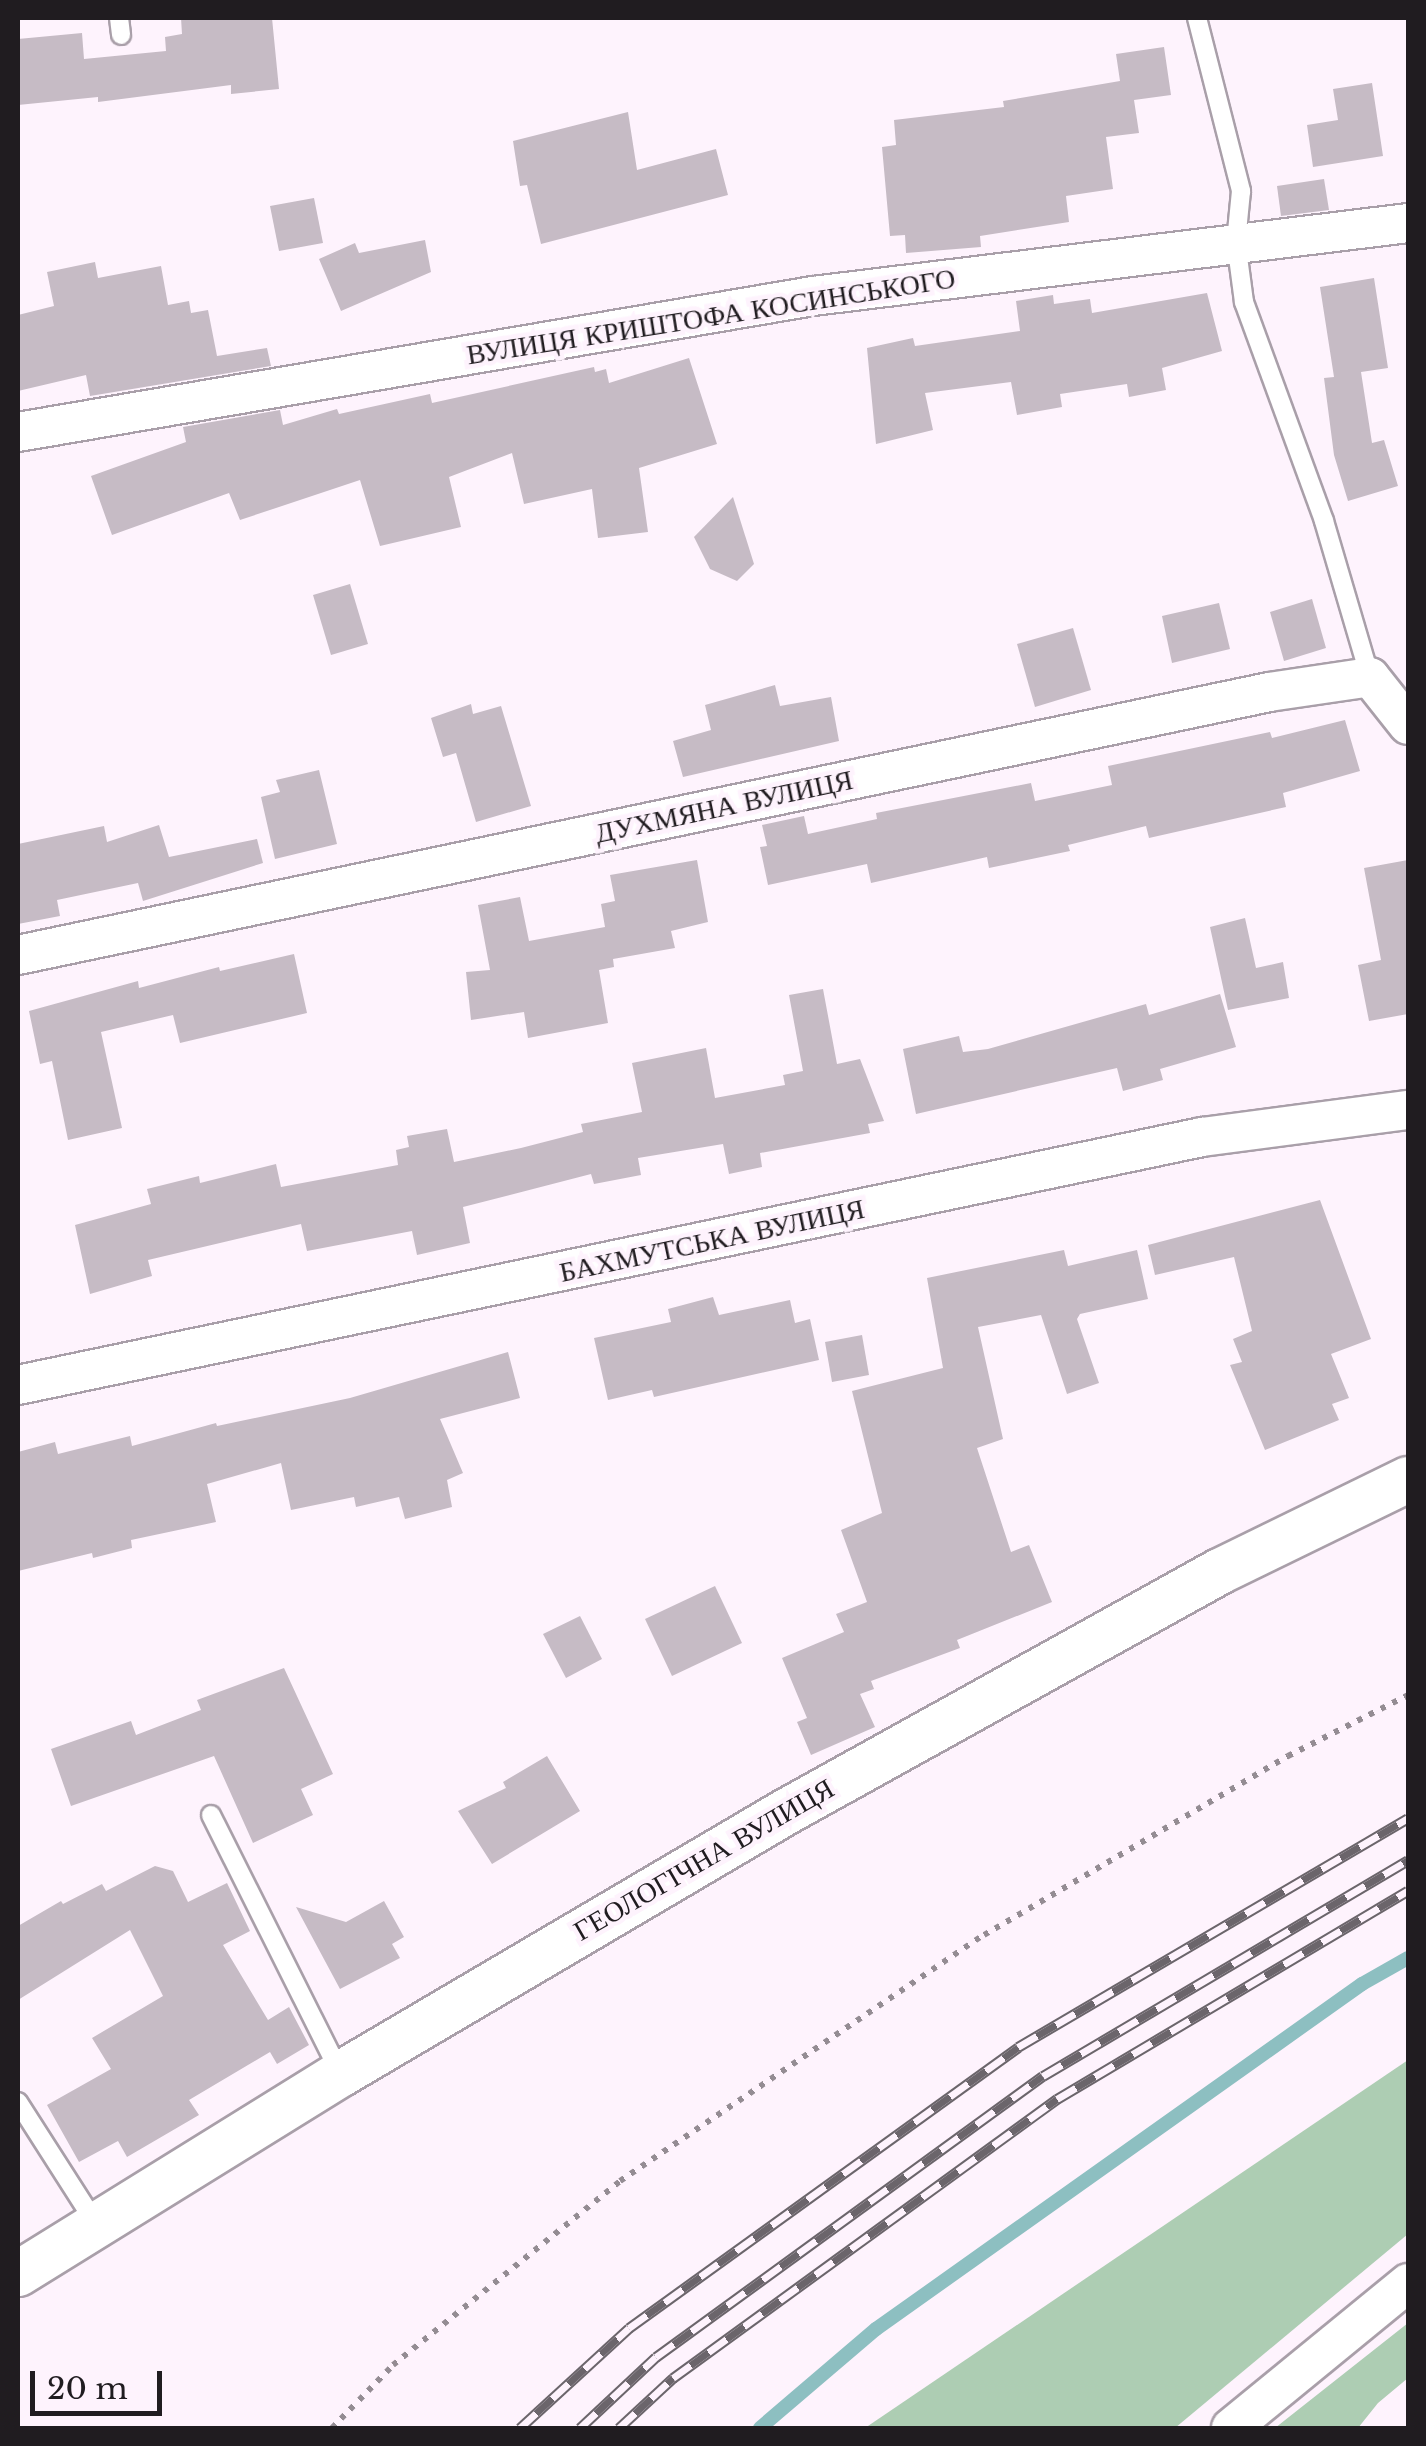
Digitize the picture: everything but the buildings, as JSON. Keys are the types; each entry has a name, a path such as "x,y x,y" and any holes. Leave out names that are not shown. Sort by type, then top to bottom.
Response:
{"street":[{"name":"ВУЛИЦЯ КРИШТОФА КОСИНСЬКОГО","path":"18,432 812,296 1408,223"},
{"path":"1370,677 1408,725"},
{"name":"ДУХМЯНА ВУЛИЦЯ","path":"18,956 1250,696 1370,677"},
{"name":"БАХМУТСЬКА ВУЛИЦЯ","path":"18,1385 1202,1138 1408,1110"},
{"name":"ГЕОЛОГІЧНА ВУЛИЦЯ","path":"18,2274 341,2074 786,1810 1219,1571 1408,1479"},
{"path":"1231,2428 1408,2283"}],"lane":[{"path":"1198,18 1241,191 1236,242 1244,302 1324,521 1370,677"},
{"path":"211,1815 341,2074"},
{"path":"18,2102 96,2225"}],"path":[{"path":"332,2428 393,2364 636,2170 984,1936 1288,1756 1408,1695"}],"green space":[{"path":"1408,2060 1408,2234 1175,2428 865,2428"},
{"path":"1408,2323 1408,2378 1378,2403 1358,2428 1275,2428"}],"waterway":[{"path":"760,2428 876,2329 1362,1984 1408,1958"}],"railway":[{"path":"520,2428 629,2328 1018,2047 1408,1818"},
{"path":"580,2428 656,2357 1043,2076 1408,1860"},
{"path":"619,2428 673,2378 1057,2099 1408,1891"}]}
